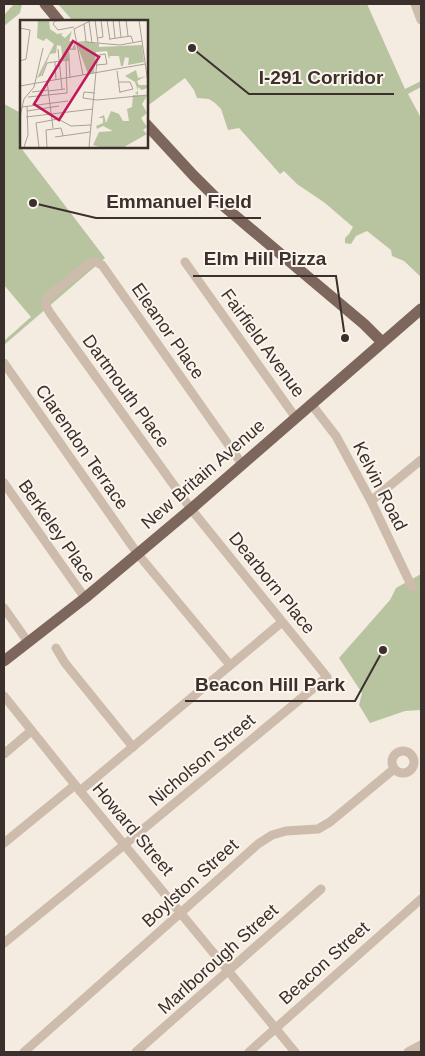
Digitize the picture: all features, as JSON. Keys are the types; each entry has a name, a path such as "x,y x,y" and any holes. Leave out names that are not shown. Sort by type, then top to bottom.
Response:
{"main road":[{"path":"45,4 58,20"},
{"path":"148,126 226,208 364,324 382,342"},
{"name":"New Britain Avenue","path":"4,661 85,598 191,509 421,309"}],"street":[{"path":"415,4 421,20"},
{"name":"Eleanor Place","path":"54,291 91,262 102,265 242,464"},
{"name":"Fairfield Avenue","path":"185,262 296,418"},
{"name":"Dartmouth Place","path":"54,291 46,300 46,306 50,313 191,509"},
{"name":"Clarendon Terrace","path":"4,363 137,554 230,665"},
{"name":"Kelvin Road","path":"312,405 336,436 371,501 412,587"},
{"path":"371,501 421,460"},
{"name":"Berkeley Place","path":"4,484 85,598"},
{"name":"Dearborn Place","path":"191,509 327,676"},
{"path":"4,608 28,642"},
{"path":"4,843 133,746 282,622"},
{"path":"56,648 65,662 133,746"},
{"name":"Nicholson Street","path":"4,943 327,676"},
{"name":"Howard Street","path":"4,696 31,732 295,1052"},
{"path":"4,754 31,732"},
{"name":"Boylston Street","path":"24,1052 258,844 272,835 286,831 318,829 394,769"},
{"name":"Marlborough Street","path":"136,1052 321,889"},
{"name":"Beacon Street","path":"249,1052 421,899"},
{"path":"408,1052 421,1045"}],"green space":[{"path":"14,4 22,4 20,13 4,26 4,15"},
{"path":"58,4 367,4 405,89 421,81 421,87 408,94 421,118 421,277 404,261 392,256 391,250 367,231 356,236 351,244 345,243 345,238 353,227 325,203 297,184 284,171 280,174 239,128 228,130 221,109 209,99 197,98 194,90 185,78 148,106 148,20 72,20"},
{"path":"4,104 20,112 20,143 18,144 20,148 105,258 4,345 4,341 31,317 4,285"},
{"path":"421,574 421,710 405,711 370,723 359,705 362,693 339,658 390,600 396,588"}],"place":[{"name":"I-291 Corridor","path":"192,48"},
{"name":"Emmanuel Field","path":"33,203"},
{"name":"Elm Hill Pizza","path":"345,338"},
{"name":"Beacon Hill Park","path":"383,650"}]}
